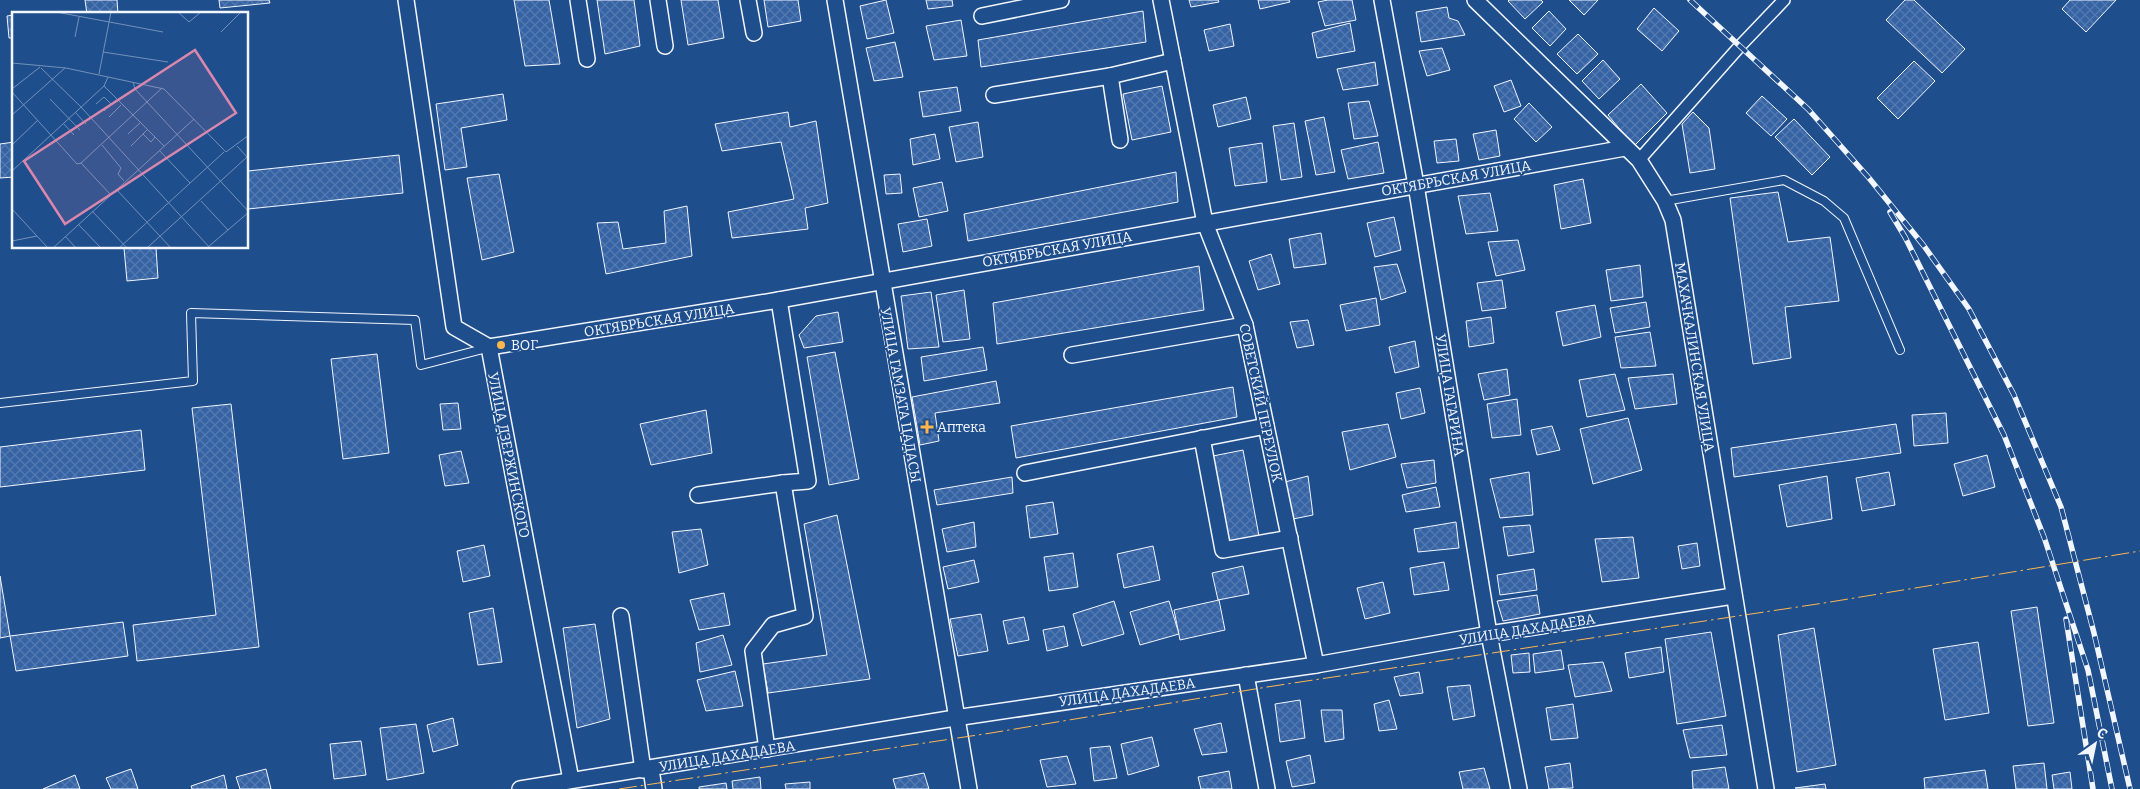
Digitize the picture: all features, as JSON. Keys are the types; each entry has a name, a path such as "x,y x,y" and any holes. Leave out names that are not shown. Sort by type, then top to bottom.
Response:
{"street":[{"path":"406,0 454,327 489,347"},
{"path":"578,0 587,59"},
{"path":"658,0 666,46"},
{"path":"748,0 754,32"},
{"name":"УЛИЦА ГАМЗАТА ЦАДАСЫ","path":"835,0 955,718 969,789"},
{"path":"982,16 1061,0"},
{"name":"СОВЕТСКИЙ ПЕРЕУЛОК","path":"1161,0 1205,223 1246,325 1316,664"},
{"name":"УЛИЦА ГАГАРИНА","path":"1382,0 1416,185 1489,634 1519,789"},
{"name":"МАХАЧКАЛИНСКАЯ УЛИЦА","path":"1475,0 1639,160 1665,201 1673,220 1766,789"},
{"path":"1639,160 1740,46 1784,0"},
{"path":"994,95 1110,76 1173,61"},
{"path":"1110,76 1120,140"},
{"name":"ОКТЯБРЬСКАЯ УЛИЦА","path":"489,347 779,300 881,280 1625,148"},
{"path":"698,495 808,481 779,300"},
{"path":"1072,356 1246,325"},
{"name":"УЛИЦА ДЗЕРЖИНСКОГО","path":"489,347 571,780"},
{"path":"1025,473 1266,426"},
{"path":"1202,438 1222,550 1290,538"},
{"path":"767,749 753,651 773,625 805,616 783,484"},
{"name":"УЛИЦА ДАХАДАЕВА","path":"520,789 955,718 1316,664 1489,634 1734,596"},
{"path":"622,616 647,769 654,789"},
{"path":"1246,674 1266,789"}],"lane":[{"path":"1665,201 1784,180 1824,200 1844,218 1900,350"},
{"path":"0,403 193,382 191,313 415,320 421,365 489,347"}],"building":[{"path":"85,0 117,0 118,12 87,12"},
{"path":"219,0 269,0 270,3 220,8"},
{"path":"514,0 549,0 560,64 525,66"},
{"path":"597,0 634,0 640,46 605,54"},
{"path":"681,0 718,0 724,38 688,45"},
{"path":"764,0 798,0 801,21 768,27"},
{"path":"886,0 894,33 867,39 860,6"},
{"path":"926,0 952,0 953,6 928,9"},
{"path":"1189,0 1218,0 1219,2 1191,7"},
{"path":"1258,0 1289,0 1290,2 1260,9"},
{"path":"1352,0 1356,20 1325,26 1318,2"},
{"path":"1509,0 1541,0 1543,2 1525,19"},
{"path":"1569,0 1598,0 1584,15"},
{"path":"1905,0 1914,0 1965,49 1942,73 1886,20"},
{"path":"2070,0 2116,0 2086,32 2062,9"},
{"path":"1447,7 1449,18 1458,21 1465,35 1421,42 1416,12"},
{"path":"1654,8 1679,31 1662,51 1637,29"},
{"path":"1143,11 1146,42 981,67 978,40"},
{"path":"1549,11 1566,29 1550,46 1532,28"},
{"path":"12,15 12,38 9,38 7,16"},
{"path":"961,20 967,56 934,60 926,26"},
{"path":"1350,23 1355,51 1317,58 1312,33"},
{"path":"1230,24 1234,46 1209,51 1204,30"},
{"path":"1578,34 1598,54 1577,74 1557,54"},
{"path":"895,42 903,77 874,81 866,48"},
{"path":"1442,48 1450,70 1427,76 1419,51"},
{"path":"1603,60 1620,79 1599,99 1582,81"},
{"path":"1914,61 1935,81 1898,119 1877,98"},
{"path":"1375,62 1378,85 1343,90 1337,69"},
{"path":"1511,80 1521,106 1504,112 1494,86"},
{"path":"1641,84 1667,113 1634,146 1608,115"},
{"path":"1162,86 1171,132 1132,140 1123,94"},
{"path":"957,87 961,111 923,117 919,92"},
{"path":"503,94 507,120 461,128 467,167 445,170 436,104"},
{"path":"1762,96 1787,119 1771,136 1746,113"},
{"path":"1246,97 1251,119 1218,127 1213,105"},
{"path":"1369,101 1378,136 1354,139 1348,103"},
{"path":"1529,103 1552,127 1536,142 1514,119"},
{"path":"788,112 790,127 816,121 828,203 805,208 808,229 732,238 728,212 794,199 781,142 722,151 715,124"},
{"path":"1693,112 1709,128 1715,169 1690,173 1682,124"},
{"path":"1324,117 1335,172 1316,175 1305,121"},
{"path":"1794,119 1830,157 1812,175 1775,137"},
{"path":"978,122 983,157 956,162 949,127"},
{"path":"1294,123 1302,177 1281,180 1273,126"},
{"path":"1496,130 1500,156 1479,160 1473,134"},
{"path":"935,134 940,159 913,165 910,139"},
{"path":"1456,139 1459,161 1437,163 1434,141"},
{"path":"12,142 12,177 0,178 0,144"},
{"path":"1378,142 1384,173 1348,179 1341,150"},
{"path":"1262,143 1267,182 1235,186 1229,148"},
{"path":"399,155 403,193 249,209 249,171"},
{"path":"1176,172 1178,202 968,241 964,214"},
{"path":"499,174 514,252 482,260 467,178"},
{"path":"900,174 902,193 886,194 884,175"},
{"path":"1583,179 1591,223 1561,229 1554,185"},
{"path":"942,182 948,211 919,217 913,188"},
{"path":"1778,192 1788,242 1830,237 1839,301 1785,307 1791,358 1753,364 1730,198"},
{"path":"1490,193 1498,231 1466,234 1458,196"},
{"path":"687,206 692,256 606,274 597,223 618,222 623,249 666,243 664,211"},
{"path":"1394,217 1401,250 1375,257 1367,223"},
{"path":"927,219 932,246 903,252 898,224"},
{"path":"1321,233 1326,264 1294,268 1289,239"},
{"path":"1518,240 1525,270 1496,276 1488,242"},
{"path":"124,249 156,249 158,278 127,281"},
{"path":"1271,254 1280,284 1258,290 1249,261"},
{"path":"1397,264 1406,292 1381,300 1374,267"},
{"path":"1640,265 1643,297 1611,301 1606,270"},
{"path":"1199,266 1204,310 997,344 993,303"},
{"path":"1502,280 1506,308 1482,311 1477,283"},
{"path":"964,290 970,339 943,342 936,295"},
{"path":"931,292 939,347 908,349 901,296"},
{"path":"1376,298 1380,325 1346,331 1340,305"},
{"path":"1646,302 1650,327 1615,333 1610,308"},
{"path":"1595,305 1601,337 1563,346 1556,312"},
{"path":"838,312 843,342 804,348 799,335 816,316"},
{"path":"1491,317 1494,343 1469,347 1466,321"},
{"path":"1308,320 1314,345 1297,348 1290,322"},
{"path":"1650,332 1656,366 1621,368 1615,337"},
{"path":"1415,341 1419,367 1395,373 1389,347"},
{"path":"983,347 987,370 924,381 921,357"},
{"path":"835,352 859,479 829,485 807,357"},
{"path":"377,354 389,453 343,459 331,359"},
{"path":"1507,369 1510,395 1484,400 1478,374"},
{"path":"1615,374 1625,410 1587,417 1579,380"},
{"path":"1673,374 1677,404 1635,409 1628,378"},
{"name":"Аптека","path":"996,381 1000,403 935,413 939,441 920,445 912,397"},
{"path":"1233,387 1237,417 1016,458 1011,426"},
{"path":"1420,388 1425,413 1401,419 1396,393"},
{"path":"1517,399 1521,435 1492,438 1487,404"},
{"path":"458,403 461,429 443,430 440,404"},
{"path":"231,404 259,647 137,661 133,625 216,615 192,408"},
{"path":"706,410 712,453 651,465 640,424"},
{"path":"1946,413 1948,443 1914,446 1912,415"},
{"path":"1628,418 1642,470 1593,484 1580,429"},
{"path":"1388,424 1396,457 1350,470 1342,432"},
{"path":"1896,424 1901,453 1734,477 1731,448"},
{"path":"1552,426 1560,450 1537,455 1531,430"},
{"path":"141,430 145,470 0,487 0,447"},
{"path":"1243,450 1259,536 1229,541 1213,456"},
{"path":"461,451 469,483 445,486 439,455"},
{"path":"1987,455 1995,487 1963,496 1954,464"},
{"path":"1434,460 1436,483 1407,488 1401,464"},
{"path":"1529,472 1533,515 1500,518 1490,479"},
{"path":"1889,472 1895,505 1862,511 1856,478"},
{"path":"1308,476 1313,515 1288,520 1281,483"},
{"path":"1827,476 1832,519 1787,527 1779,485"},
{"path":"1012,477 1013,493 937,505 934,490"},
{"path":"1436,487 1440,507 1406,512 1402,495"},
{"path":"1053,502 1058,534 1030,538 1026,506"},
{"path":"837,515 870,679 768,693 763,664 827,655 804,524"},
{"path":"974,522 976,547 947,552 942,529"},
{"path":"1456,522 1459,548 1418,552 1414,529"},
{"path":"1530,525 1534,552 1508,556 1503,527"},
{"path":"701,529 708,565 679,573 672,532"},
{"path":"1633,537 1639,578 1602,582 1595,539"},
{"path":"1697,543 1700,566 1682,569 1678,546"},
{"path":"484,545 490,576 463,582 457,551"},
{"path":"1153,546 1160,580 1124,588 1117,554"},
{"path":"1073,553 1078,587 1049,591 1044,557"},
{"path":"974,560 979,582 948,589 943,567"},
{"path":"1444,562 1449,590 1414,595 1410,568"},
{"path":"1243,566 1249,594 1218,600 1212,573"},
{"path":"1534,569 1537,590 1500,595 1497,575"},
{"path":"0,576 10,636 0,638"},
{"path":"1383,582 1390,613 1365,619 1357,588"},
{"path":"724,593 730,625 699,630 690,600"},
{"path":"1537,595 1540,614 1503,621 1497,601"},
{"path":"1219,600 1225,630 1180,640 1174,610"},
{"path":"1114,601 1124,634 1082,646 1073,614"},
{"path":"1169,601 1179,634 1140,645 1130,612"},
{"path":"2037,607 2054,723 2028,726 2011,611"},
{"path":"493,608 502,662 478,665 469,613"},
{"path":"981,614 988,651 958,656 950,619"},
{"path":"1024,617 1029,640 1008,644 1003,621"},
{"path":"123,622 128,656 16,671 10,636"},
{"path":"595,624 610,719 577,728 563,628"},
{"path":"1064,626 1068,646 1047,651 1043,630"},
{"path":"1814,628 1836,765 1797,772 1778,635"},
{"path":"1711,632 1726,716 1677,724 1665,639"},
{"path":"723,635 732,665 700,672 696,643"},
{"path":"1978,642 1989,713 1945,720 1933,649"},
{"path":"1661,647 1664,672 1629,678 1625,653"},
{"path":"1561,650 1564,669 1535,673 1533,654"},
{"path":"1529,653 1530,672 1513,673 1511,655"},
{"path":"1603,662 1612,691 1575,697 1568,665"},
{"path":"735,671 743,706 706,711 697,680"},
{"path":"1419,672 1423,693 1400,696 1394,677"},
{"path":"1470,685 1475,716 1453,720 1447,687"},
{"path":"1300,700 1305,738 1280,742 1275,704"},
{"path":"1389,700 1397,729 1379,731 1374,704"},
{"path":"1573,704 1578,738 1551,740 1546,708"},
{"path":"1321,710 1342,710 1344,739 1325,742"},
{"path":"453,718 458,745 433,752 427,725"},
{"path":"1221,723 1227,752 1202,755 1194,729"},
{"path":"416,724 424,773 387,780 380,728"},
{"path":"1722,725 1727,755 1690,758 1683,730"},
{"path":"1152,737 1159,766 1128,775 1121,744"},
{"path":"361,741 366,775 334,779 330,744"},
{"path":"1110,746 1117,778 1094,781 1090,748"},
{"path":"1310,755 1315,783 1292,787 1286,761"},
{"path":"1067,756 1076,784 1047,787 1040,760"},
{"path":"1570,763 1573,788 1549,789 1545,767"},
{"path":"2044,763 2047,789 2016,789 2013,766"},
{"path":"1725,767 1729,789 1693,789 1692,771"},
{"path":"1484,768 1490,789 1463,789 1459,772"},
{"path":"131,769 138,789 111,789 106,778"},
{"path":"266,769 271,789 240,789 236,777"},
{"path":"1985,770 1988,789 1925,789 1924,778"},
{"path":"1229,771 1232,789 1201,789 1198,777"},
{"path":"2070,772 2072,789 2054,789 2052,775"},
{"path":"924,773 929,789 896,789 893,779"},
{"path":"75,775 80,789 43,789"},
{"path":"224,775 227,789 192,789 191,786"},
{"path":"760,777 761,789 733,789 732,781"},
{"path":"810,782 810,789 786,789 785,784"},
{"path":"726,783 727,789 699,789 699,787"},
{"path":"1825,784 1826,789 1795,788"}],"railway":[{"path":"1690,0 1808,109 1869,178 1924,246 1969,309 2014,395 2061,507 2094,633 2130,789"},
{"path":"1890,212 1905,237 2004,435 2044,537 2088,670 2112,789"},
{"path":"2066,619 2093,789"}],"power":[{"path":"619,789 991,733 1267,687 1824,603 2140,551"}],"place":[{"name":"ВОГ","path":"501,345"},
{"name":"Аптека","path":"927,427"}]}
